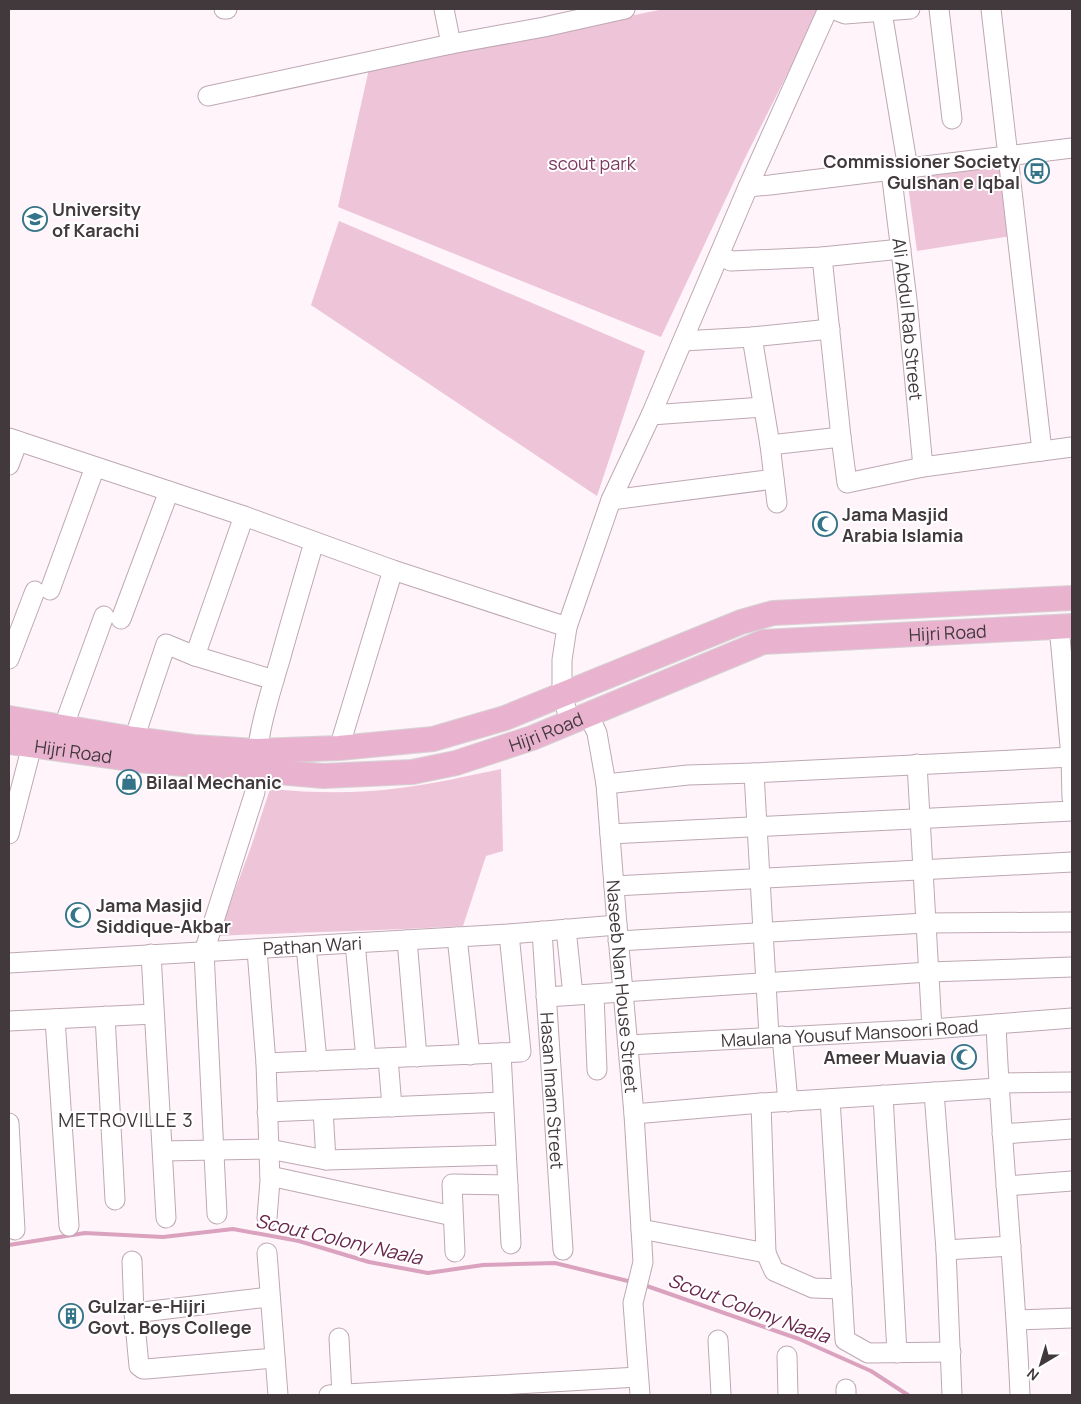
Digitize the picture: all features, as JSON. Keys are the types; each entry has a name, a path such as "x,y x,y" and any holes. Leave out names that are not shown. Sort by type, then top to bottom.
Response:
{"main road":[{"name":"Hijri Road","path":"9,718 26,737 137,760 255,761 340,748 433,739 505,718 741,622 773,613 1072,598"},
{"name":"Hijri Road","path":"26,737 63,728 193,746 323,776 412,772 456,763 532,738 763,642 1066,626"}],"street":[{"path":"444,9 451,44"},
{"path":"208,96 625,9"},
{"name":"Naseeb Nan House Street","path":"639,1386 633,1303 643,1262 634,1114 606,784 597,733 579,718 562,695 562,660 567,627 612,500 720,256 748,187 828,9"},
{"path":"832,9 845,14 910,9"},
{"path":"939,9 952,119"},
{"path":"991,9 1042,451"},
{"name":"Ali Abdul Rab Street","path":"882,12 899,170 900,249 923,467"},
{"path":"748,187 1072,148"},
{"path":"720,256 731,261 900,249"},
{"path":"822,256 847,483 923,467 1072,447"},
{"path":"683,341 752,337 830,329"},
{"path":"752,337 770,445 777,504"},
{"path":"650,415 763,408"},
{"path":"770,445 841,437"},
{"path":"9,465 13,439 244,516 393,570 567,627"},
{"path":"9,659 42,591 95,467"},
{"path":"612,500 774,478"},
{"path":"63,728 169,491"},
{"path":"195,656 244,516"},
{"path":"217,1214 204,952 255,792 255,761 274,680 314,542"},
{"path":"340,748 393,570"},
{"path":"1066,626 1072,798"},
{"path":"134,739 166,644 195,656 274,680"},
{"path":"9,834 26,737"},
{"path":"606,784 688,775 754,774 1071,757"},
{"path":"918,764 932,1029"},
{"path":"754,774 766,982 788,1102"},
{"path":"610,834 1072,811"},
{"path":"614,886 1072,862"},
{"name":"Pathan Wari","path":"9,964 151,954 257,950 566,929 618,933 763,933 925,923 1072,922"},
{"path":"566,929 573,995"},
{"name":"Hasan Imam Street","path":"542,931 563,1250"},
{"path":"266,1063 522,1052 509,934"},
{"path":"457,937 470,1055"},
{"path":"407,940 417,1057"},
{"path":"355,943 366,1059"},
{"path":"306,946 317,1061"},
{"path":"257,950 266,1063 270,1176 267,1218"},
{"path":"151,954 166,1218"},
{"path":"546,998 623,991 928,972 1072,967"},
{"path":"594,994 597,1070"},
{"path":"9,1021 154,1014"},
{"path":"106,1016 115,1200"},
{"name":"Maulana Yousuf Mansoori Road","path":"628,1045 932,1029 1072,1018"},
{"path":"55,1019 69,1226"},
{"path":"996,1024 998,1086 1017,1320 1020,1395"},
{"path":"501,1053 511,1244"},
{"path":"388,1058 392,1107"},
{"path":"634,1114 761,1103 1072,1082"},
{"path":"934,1092 946,1250 952,1395"},
{"path":"883,1095 897,1353"},
{"path":"830,1099 845,1340 868,1353 951,1352"},
{"path":"267,1112 504,1102"},
{"path":"761,1103 766,1253 774,1270 813,1288 842,1289"},
{"path":"323,1110 326,1160"},
{"path":"9,1123 11,1202 15,1230"},
{"path":"1002,1134 1072,1129"},
{"path":"163,1151 269,1149 326,1160 506,1155"},
{"path":"270,1176 453,1216"},
{"path":"1006,1186 1072,1181"},
{"path":"455,1252 452,1184 508,1185"},
{"path":"641,1229 766,1253"},
{"path":"946,1250 1011,1246"},
{"path":"267,1253 278,1395"},
{"path":"132,1261 139,1366 143,1369 275,1358"},
{"path":"134,1313 269,1297"},
{"path":"1017,1320 1072,1318"},
{"path":"339,1338 342,1395 639,1386"},
{"path":"718,1340 721,1395"},
{"path":"787,1356 788,1395"}],"green space":[{"name":"scout park","path":"664,9 820,9 745,158 661,337 338,207 369,69"},
{"path":"1009,165 1011,236 917,251 907,178"},
{"path":"339,221 645,351 597,496 311,305"},
{"path":"501,769 503,851 486,856 463,926 218,936 270,789 335,792 384,790 451,780"}],"waterway":[{"name":"Scout Colony Naala","path":"9,1245 85,1233 163,1237 233,1229 299,1241 369,1262 428,1273 483,1265 555,1263 632,1282"},
{"name":"Scout Colony Naala","path":"644,1285 799,1339 871,1371 908,1395"}],"place":[{"name":"Commissioner Society Gulshan e Iqbal","path":"1037,171"},
{"name":"University of Karachi","path":"35,219"},
{"name":"Jama Masjid Arabia Islamia","path":"825,524"},
{"name":"Bilaal Mechanic","path":"129,782"},
{"name":"Jama Masjid Siddique-Akbar","path":"78,915"},
{"name":"Ameer Muavia","path":"964,1057"},
{"name":"Gulzar-e-Hijri Govt. Boys College","path":"71,1316"}],"district":[{"name":"METROVILLE 3","path":"126,1120"}]}
